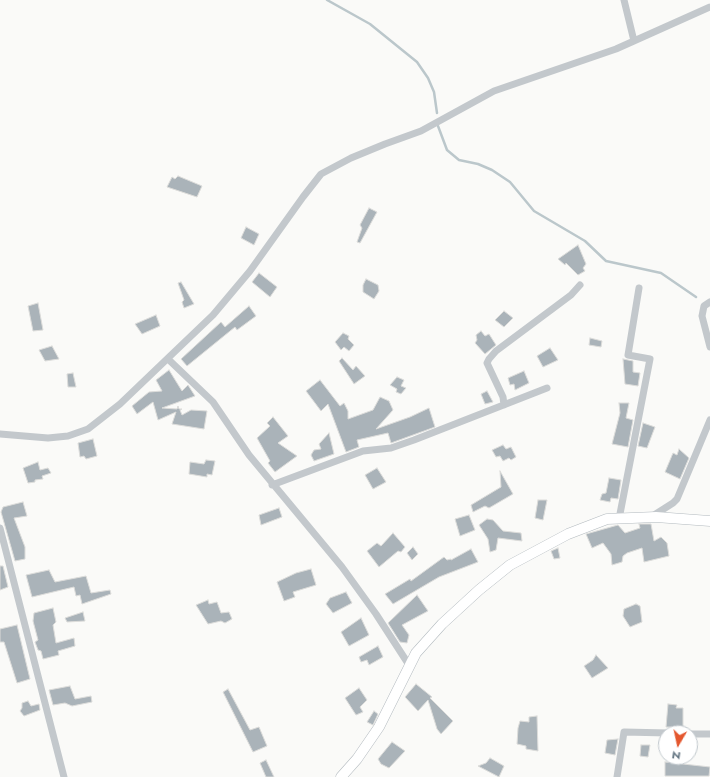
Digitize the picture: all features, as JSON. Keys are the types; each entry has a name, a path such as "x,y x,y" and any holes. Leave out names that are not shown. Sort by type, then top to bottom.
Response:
{"main road":[{"path":"341,777 358,759 379,728 416,653 442,624 479,590 510,565 568,534 608,519 651,517 710,521"}],"street":[{"path":"624,0 634,41"},
{"path":"0,434 48,438 68,436 88,429 120,404 213,315 250,272 303,196 321,174 351,158 385,144 421,132 494,91 616,50 710,7"},
{"path":"504,405 503,397 486,363 496,351 571,295 580,285"},
{"path":"620,519 650,359 628,355 639,288"},
{"path":"710,302 704,306 702,316 710,347"},
{"path":"168,359 213,402 249,455 272,485 342,567 376,614 409,665"},
{"path":"272,485 363,451 391,448 414,440 547,388"},
{"path":"651,517 677,499 710,420"},
{"path":"0,528 64,777"},
{"path":"617,777 624,732 658,733"},
{"path":"698,734 710,734"}],"building":[{"path":"178,176 202,186 197,197 167,187 172,177 175,179"},
{"path":"369,208 377,212 360,243 357,242 362,228 360,225"},
{"path":"246,227 259,234 254,245 241,238"},
{"path":"578,245 586,264 583,268 585,271 578,275 566,263 565,265 558,259"},
{"path":"259,273 277,287 270,297 252,282"},
{"path":"366,279 378,285 379,291 374,299 363,292 363,285"},
{"path":"181,282 194,304 184,308 182,302 184,300 178,283"},
{"path":"38,303 43,330 33,331 28,306"},
{"path":"249,306 256,316 237,330 235,327 187,366 181,359 221,322 225,327"},
{"path":"504,311 513,318 504,327 495,320"},
{"path":"156,315 160,326 142,334 135,324"},
{"path":"481,331 485,336 489,334 496,345 485,354 475,343 477,340 476,335"},
{"path":"343,333 349,336 348,339 354,345 349,351 344,347 341,350 335,342"},
{"path":"590,338 602,341 601,347 589,345"},
{"path":"52,346 59,359 45,361 39,350"},
{"path":"550,348 558,360 543,367 537,356"},
{"path":"342,358 353,370 356,366 365,376 354,384 339,361"},
{"path":"623,359 633,361 633,372 640,373 638,386 625,384"},
{"path":"169,370 182,391 188,385 195,396 162,408 177,409 178,406 179,409 182,409 180,410 182,415 191,410 207,411 204,429 172,424 176,412 158,420 153,402 137,414 132,406 149,392 162,391 156,380"},
{"path":"524,371 529,383 515,390 514,384 510,385 508,378"},
{"path":"73,373 76,387 68,387 67,374"},
{"path":"397,377 404,380 401,386 406,388 401,394 396,392 397,389 390,385"},
{"path":"320,380 340,406 344,403 348,411 348,419 373,410 380,397 389,401 393,410 376,429 410,417 429,408 435,427 391,443 388,433 357,440 359,447 346,452 328,404 321,411 306,391"},
{"path":"487,391 493,402 485,404 481,394"},
{"path":"619,403 629,403 626,418 633,420 628,447 612,444 620,413"},
{"path":"273,417 288,436 278,443 297,456 275,472 268,463 270,461 257,438 270,426 267,423"},
{"path":"643,423 655,427 647,448 638,446"},
{"path":"329,433 334,454 314,461 311,455 314,450 321,449 319,444"},
{"path":"93,439 97,456 86,459 84,456 80,457 78,443"},
{"path":"503,445 506,449 511,447 516,457 511,460 509,458 503,461 500,456 496,457 492,450"},
{"path":"679,449 689,458 680,479 665,472 673,453 677,455"},
{"path":"206,460 215,461 212,475 207,474 207,477 189,474 190,462 204,464"},
{"path":"38,462 40,470 48,468 51,473 42,476 43,479 28,483 23,468"},
{"path":"377,468 386,482 373,489 365,475"},
{"path":"500,471 513,494 489,508 485,506 473,512 471,505 501,487"},
{"path":"609,478 621,480 618,499 611,498 610,502 600,500 602,494 606,493"},
{"path":"538,500 547,500 543,520 535,518"},
{"path":"23,502 27,516 14,518 25,547 25,559 15,561 1,512 3,507"},
{"path":"279,508 282,517 261,525 259,515"},
{"path":"469,515 475,530 460,536 455,519"},
{"path":"487,519 493,520 503,531 521,533 522,541 498,538 496,550 490,552 488,539 479,525"},
{"path":"639,524 651,524 654,541 661,537 667,543 669,556 644,562 642,548 627,553 623,556 622,562 612,565 611,554 603,543 592,548 586,534 618,525 625,533 640,528"},
{"path":"393,533 405,547 401,552 398,551 379,567 367,551 377,543 381,546"},
{"path":"413,547 418,554 412,560 407,553"},
{"path":"558,548 560,558 554,559 551,551"},
{"path":"471,549 478,562 439,577 393,604 385,594 410,579 411,581 444,557 447,560 451,560"},
{"path":"0,566 3,566 8,587 0,590"},
{"path":"311,569 316,585 293,592 295,597 284,601 277,582 296,573"},
{"path":"49,570 55,582 86,576 91,593 110,590 111,594 82,604 80,595 76,596 74,587 32,597 26,575"},
{"path":"346,592 352,603 333,613 326,604 330,598"},
{"path":"417,595 428,611 402,625 409,635 407,643 400,642 388,623"},
{"path":"208,600 209,604 217,602 221,613 229,612 232,619 225,623 221,621 208,624 196,605"},
{"path":"636,604 640,606 642,622 630,627 623,616 624,609"},
{"path":"53,608 56,622 53,625 56,643 74,638 75,646 58,651 59,655 43,659 41,651 38,650 35,642 38,640 33,621 34,613"},
{"path":"83,612 85,621 67,622 65,618"},
{"path":"361,618 369,635 349,646 341,632"},
{"path":"17,625 30,679 17,683 4,642 0,642 0,629"},
{"path":"378,646 383,657 369,665 367,660 361,662 359,657"},
{"path":"596,655 608,668 592,678 584,666 593,660"},
{"path":"416,684 432,697 430,698 453,721 441,734 437,729 428,700 418,711 405,697"},
{"path":"70,686 75,699 91,696 92,702 72,706 65,703 53,705 49,690"},
{"path":"359,688 367,700 360,707 363,712 356,715 345,698"},
{"path":"228,689 250,730 259,727 267,746 253,752 223,692"},
{"path":"28,701 31,706 39,704 40,710 24,716 20,711 22,708 22,703"},
{"path":"668,704 677,705 676,708 683,708 683,725 666,725"},
{"path":"374,711 378,714 373,725 367,722"},
{"path":"537,716 538,751 526,749 526,746 517,744 520,721 529,722 529,717"},
{"path":"618,739 615,755 605,753 607,740"},
{"path":"392,742 405,751 389,768 381,764 378,759"},
{"path":"641,745 650,745 648,757 640,756"},
{"path":"490,758 504,766 499,777 478,766 486,763"},
{"path":"266,760 274,777 266,777 260,763"},
{"path":"665,765 710,767 709,776 665,776"}],"waterway":[{"path":"327,0 370,24 417,62 428,78 434,92 437,113"},
{"path":"438,126 447,150 459,160 478,164 492,170 510,182 534,211 585,241 606,261 661,273 696,297"}]}
